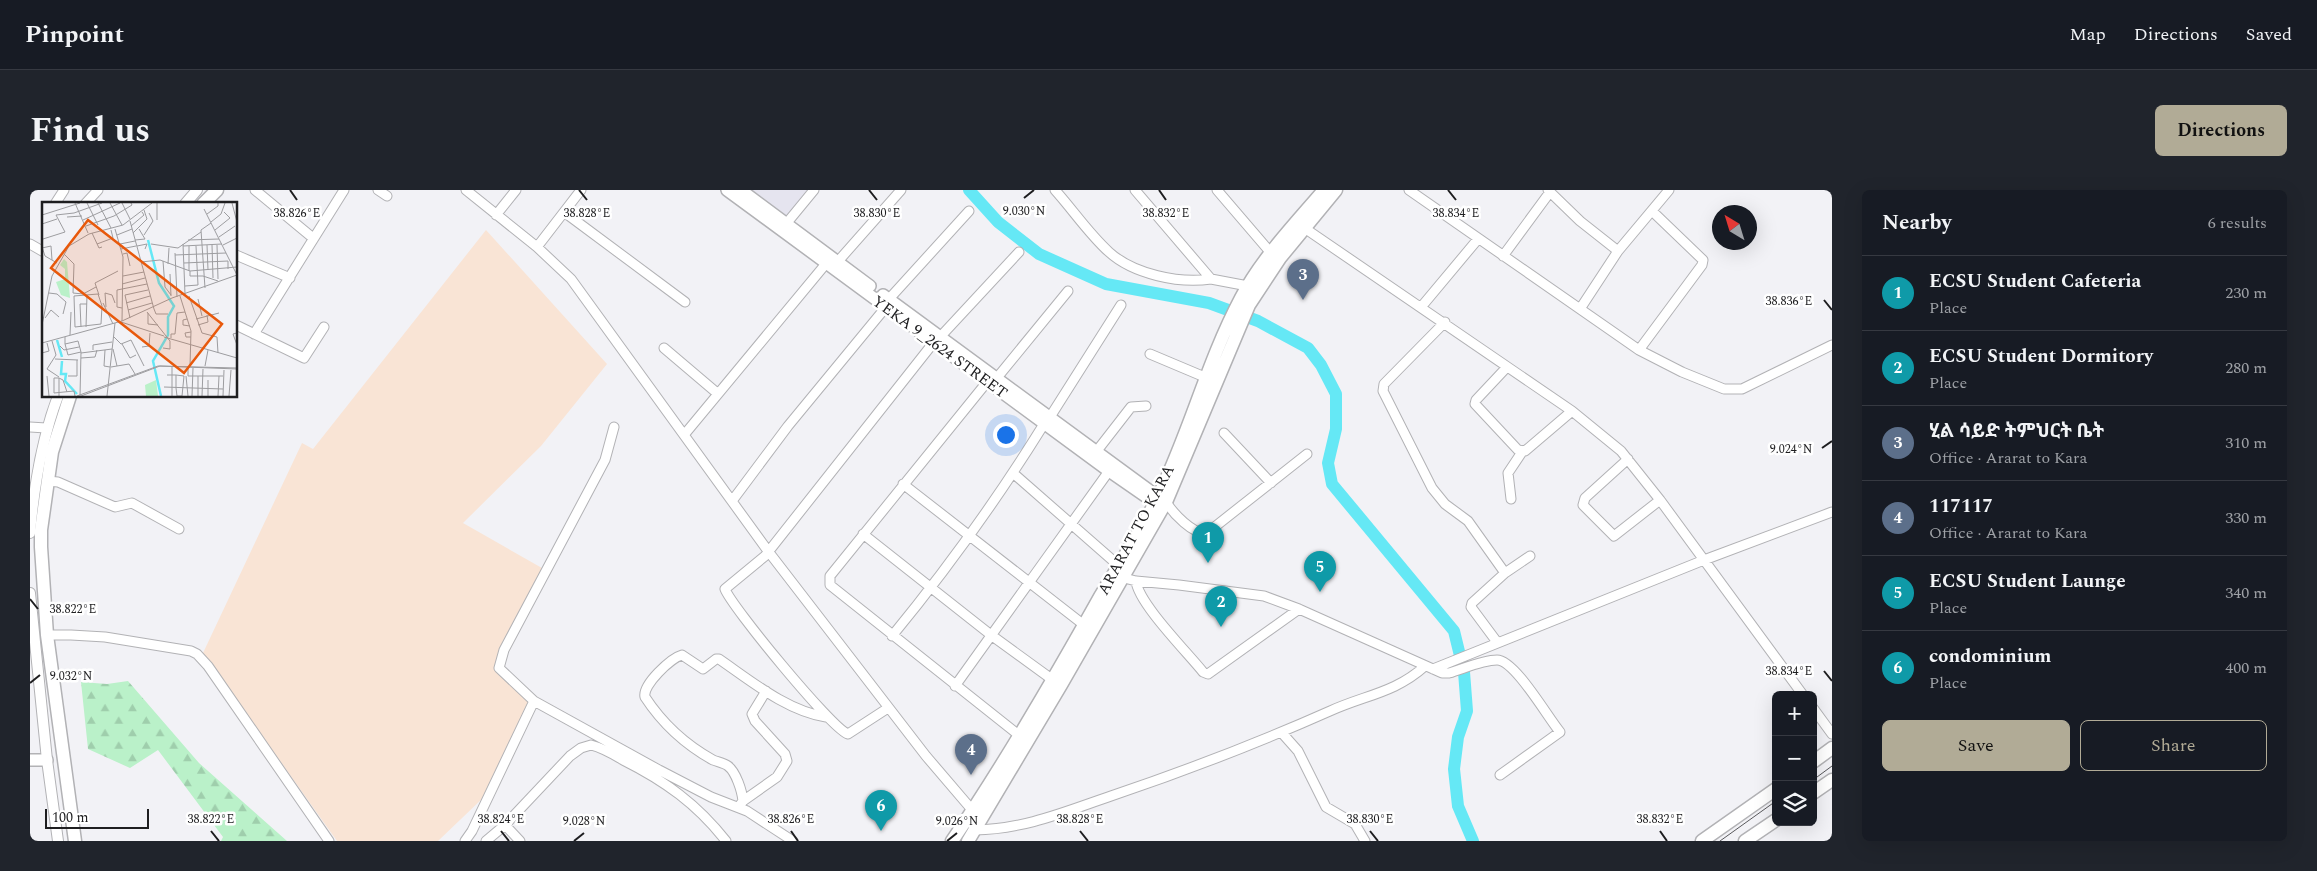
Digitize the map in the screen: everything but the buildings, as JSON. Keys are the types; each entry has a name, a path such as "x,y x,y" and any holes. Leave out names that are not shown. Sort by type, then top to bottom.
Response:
{"main road":[{"path":"205,202 217,190"},
{"name":"YEKA 9_2624 STREET","path":"727,190 888,303 1047,420 1096,452 1132,483"},
{"name":"ARARAT TO KARA","path":"1254,283 1301,225 1324,190"},
{"name":"ARARAT TO KARA","path":"1192,432 1207,378 1271,253 1336,190"},
{"name":"YEKA 9_2624 STREET","path":"747,192 832,263"},
{"name":"ARARAT TO KARA","path":"952,841 974,811 1020,736 1130,580 1163,504 1236,320"},
{"path":"69,398 47,451 47,481 40,547 47,635 76,841"},
{"name":"YEKA 9_2624 STREET","path":"1047,420 1109,471 1132,483 1163,504"},
{"name":"ARARAT TO KARA","path":"968,841 1057,683 1084,625 1118,565 1163,504"},
{"path":"1817,759 1832,748"},
{"path":"30,760 47,760"},
{"path":"1817,791 1832,780"},
{"path":"1702,841 1772,791"},
{"path":"1745,841 1772,823"}],"street":[{"path":"56,202 64,190"},
{"path":"87,202 98,190"},
{"path":"187,202 197,190"},
{"path":"256,190 314,238"},
{"path":"254,334 344,190"},
{"path":"378,190 387,196"},
{"path":"466,190 537,247 571,279 768,551 926,756 974,811"},
{"path":"496,215 516,190"},
{"path":"537,247 581,190"},
{"path":"786,224 814,190"},
{"path":"684,435 717,393 832,263 901,190"},
{"path":"1055,190 1108,252 1129,264 1150,273 1179,279 1254,283"},
{"path":"1135,190 1211,280"},
{"path":"1217,190 1271,253"},
{"path":"1409,190 1639,350 1682,372 1724,389 1742,389 1832,345"},
{"path":"1580,309 1618,251 1669,190"},
{"path":"1503,256 1549,191 1580,221 1618,251"},
{"path":"732,501 788,426 888,303 969,211"},
{"path":"1639,350 1702,265 1703,260 1652,211"},
{"path":"564,212 685,302"},
{"path":"1301,225 1572,410 1621,451 1660,500 1800,691"},
{"path":"1422,306 1478,239"},
{"path":"30,244 42,251"},
{"path":"888,708 848,734 842,732 826,717 763,641 726,591 727,588 758,563 938,339 1019,252"},
{"path":"238,256 290,278"},
{"path":"1020,736 892,636 830,585 829,582 830,576 903,484 1068,291"},
{"path":"892,636 970,538 1121,305"},
{"path":"1444,322 1384,384 1383,391 1432,488 1446,504 1468,521 1505,573"},
{"path":"238,326 304,358 324,327"},
{"path":"664,348 717,393"},
{"path":"1150,354 1207,378"},
{"path":"1507,367 1476,400 1475,404 1522,452"},
{"path":"30,533 32,486 47,451 46,428 57,398"},
{"path":"1096,452 1131,407 1146,406"},
{"path":"1511,498 1508,473 1522,452 1572,410"},
{"path":"30,427 46,428"},
{"path":"614,427 605,460 504,650 499,668 534,701 711,797 741,804 793,841"},
{"path":"1224,433 1271,483"},
{"path":"1163,504 1201,534 1207,533 1308,454"},
{"path":"1628,459 1585,498 1583,506 1614,536 1660,500"},
{"path":"955,686 1109,471"},
{"path":"1013,473 1118,565"},
{"path":"47,481 58,482 115,507 132,504 179,530"},
{"path":"903,484 1084,625"},
{"path":"975,830 1025,825 1136,788 1282,733 1332,710 1400,685 1429,668 1832,512"},
{"path":"863,534 931,589 1057,683"},
{"path":"1497,642 1471,607 1472,603 1505,573 1530,556"},
{"path":"1130,580 1151,609 1203,672 1208,674 1299,609"},
{"path":"1130,580 1255,594 1299,609 1429,668 1449,674 1497,660 1507,663 1529,688 1560,732 1500,775"},
{"path":"30,593 35,681 58,841"},
{"path":"47,635 70,634 132,641 197,654 208,666 329,841"},
{"path":"741,804 736,779 728,765 714,760 676,733 654,711 644,692 646,687 670,662 682,655 703,669 716,659 719,660 766,691 801,710 826,717"},
{"path":"741,804 777,777 787,761 785,754 755,721 752,714 766,691"},
{"path":"465,841 472,832 534,701"},
{"path":"1817,713 1832,734"},
{"path":"1282,733 1298,751 1326,807 1354,824 1365,841"},
{"path":"486,841 505,825 570,756 581,748 592,745 640,768 681,795 708,818 726,841"},
{"path":"505,825 520,841"}],"shaded area":[{"path":"752,190 817,190 786,224 748,195"},
{"path":"486,230 607,364 541,446 463,523 549,572 501,667 539,701 484,797 438,841 337,841 203,653 302,443 313,449"}],"green space":[{"path":"128,681 199,763 287,841 221,841 223,837 158,750 130,768 88,749 81,682 107,684"}],"waterway":[{"path":"969,190 998,222 1039,254 1106,284 1209,303 1258,321 1308,348 1321,365 1336,394 1336,429 1328,463 1332,484 1454,631 1464,672 1467,711 1458,737 1454,769 1458,806 1473,841"}],"tram line":[{"path":"1817,777 1832,766"},
{"path":"1720,841 1772,804"}],"place":[{"name":"ሂል ሳይድ ትምህርት ቤት","path":"1303,300"},
{"name":"ECSU Student Cafeteria","path":"1208,563"},
{"name":"ECSU Student Launge","path":"1320,592"},
{"name":"ECSU Student Dormitory","path":"1221,627"},
{"name":"117117","path":"971,775"},
{"name":"condominium","path":"881,831"}]}
